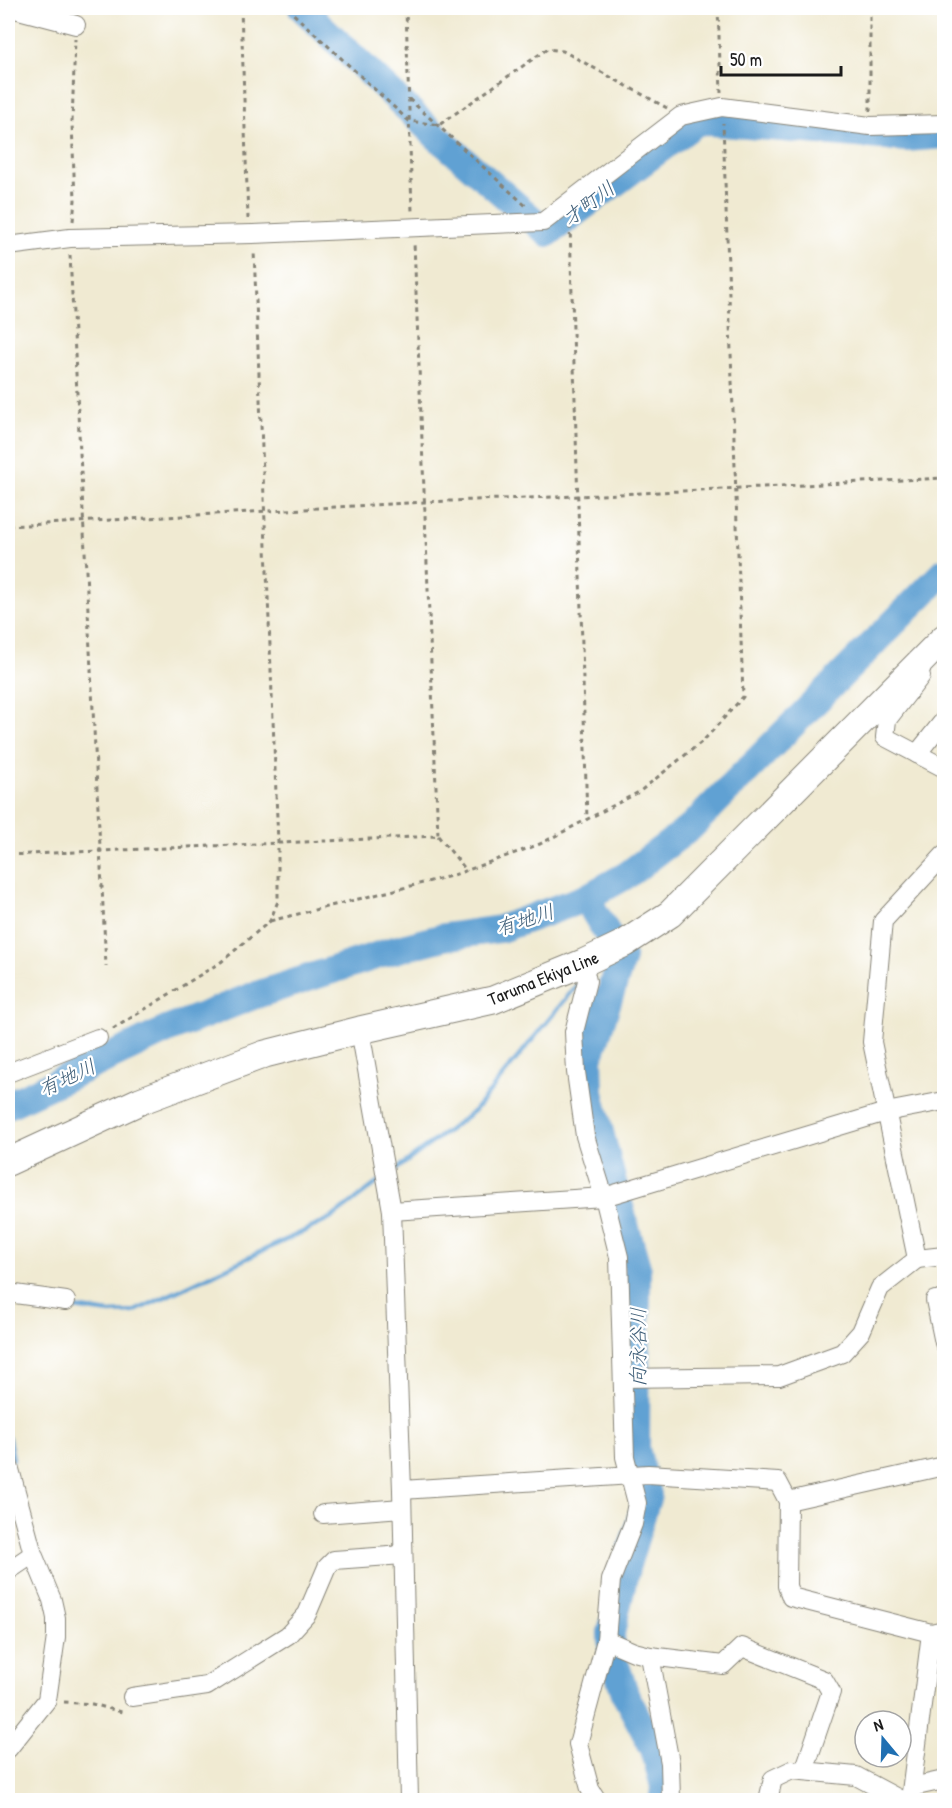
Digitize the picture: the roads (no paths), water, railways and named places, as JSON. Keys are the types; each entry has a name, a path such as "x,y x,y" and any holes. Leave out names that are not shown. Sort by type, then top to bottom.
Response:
{"main road":[{"name":"Taruma Ekiya Line","path":"8,1162 140,1101 255,1058 360,1030 493,1000 617,947 670,914 945,638"}],"street":[{"path":"11,8 76,25"},
{"path":"8,246 70,238 254,234 543,222 681,116 722,107 870,126 945,124"},
{"path":"945,646 887,720 885,737 945,768"},
{"path":"917,754 945,720"},
{"path":"917,1259 872,1042 874,1006 884,921 945,855"},
{"path":"583,963 587,981 574,1032 576,1072 585,1136 619,1257 625,1457 636,1503 633,1524 611,1580 606,1640 578,1744 590,1789 597,1800"},
{"path":"360,1030 392,1211 409,1800"},
{"path":"8,1073 98,1038"},
{"path":"392,1211 604,1197 886,1112 945,1101"},
{"path":"623,1378 779,1377 842,1353 861,1332 880,1288 917,1259 945,1256"},
{"path":"8,1293 66,1301"},
{"path":"935,1300 945,1343"},
{"path":"788,1501 945,1466"},
{"path":"8,1469 33,1554 52,1600 56,1618 56,1637 47,1700 8,1749"},
{"path":"323,1514 402,1499 629,1475 648,1474 778,1482 788,1501 787,1586 791,1597 938,1631 908,1796"},
{"path":"8,1572 33,1554"},
{"path":"132,1697 207,1686 288,1635 307,1614 327,1567 334,1560 403,1555"},
{"path":"606,1640 642,1654 723,1665 742,1647 824,1680 831,1692 804,1771"},
{"path":"642,1654 670,1763 671,1800"},
{"path":"768,1800 773,1779 792,1770 856,1776 908,1796 945,1780"}],"waterway":[{"name":"才町川","path":"302,8 436,136 548,233 698,121 906,138 944,135"},
{"name":"有地川","path":"8,1105 169,1029 253,996 391,951 444,937 500,929 586,898 627,875 691,827 944,572"},
{"name":"向永谷川","path":"586,898 622,958 589,1059 590,1093 637,1267 636,1449 648,1495 626,1568 611,1633 612,1654 626,1696 654,1749 664,1786 663,1800"},
{"path":"601,981 613,985"},
{"path":"390,1174 474,1111 578,984"},
{"path":"67,1307 110,1313 133,1312 330,1219 381,1180"},
{"path":"8,1436 13,1459"}]}
